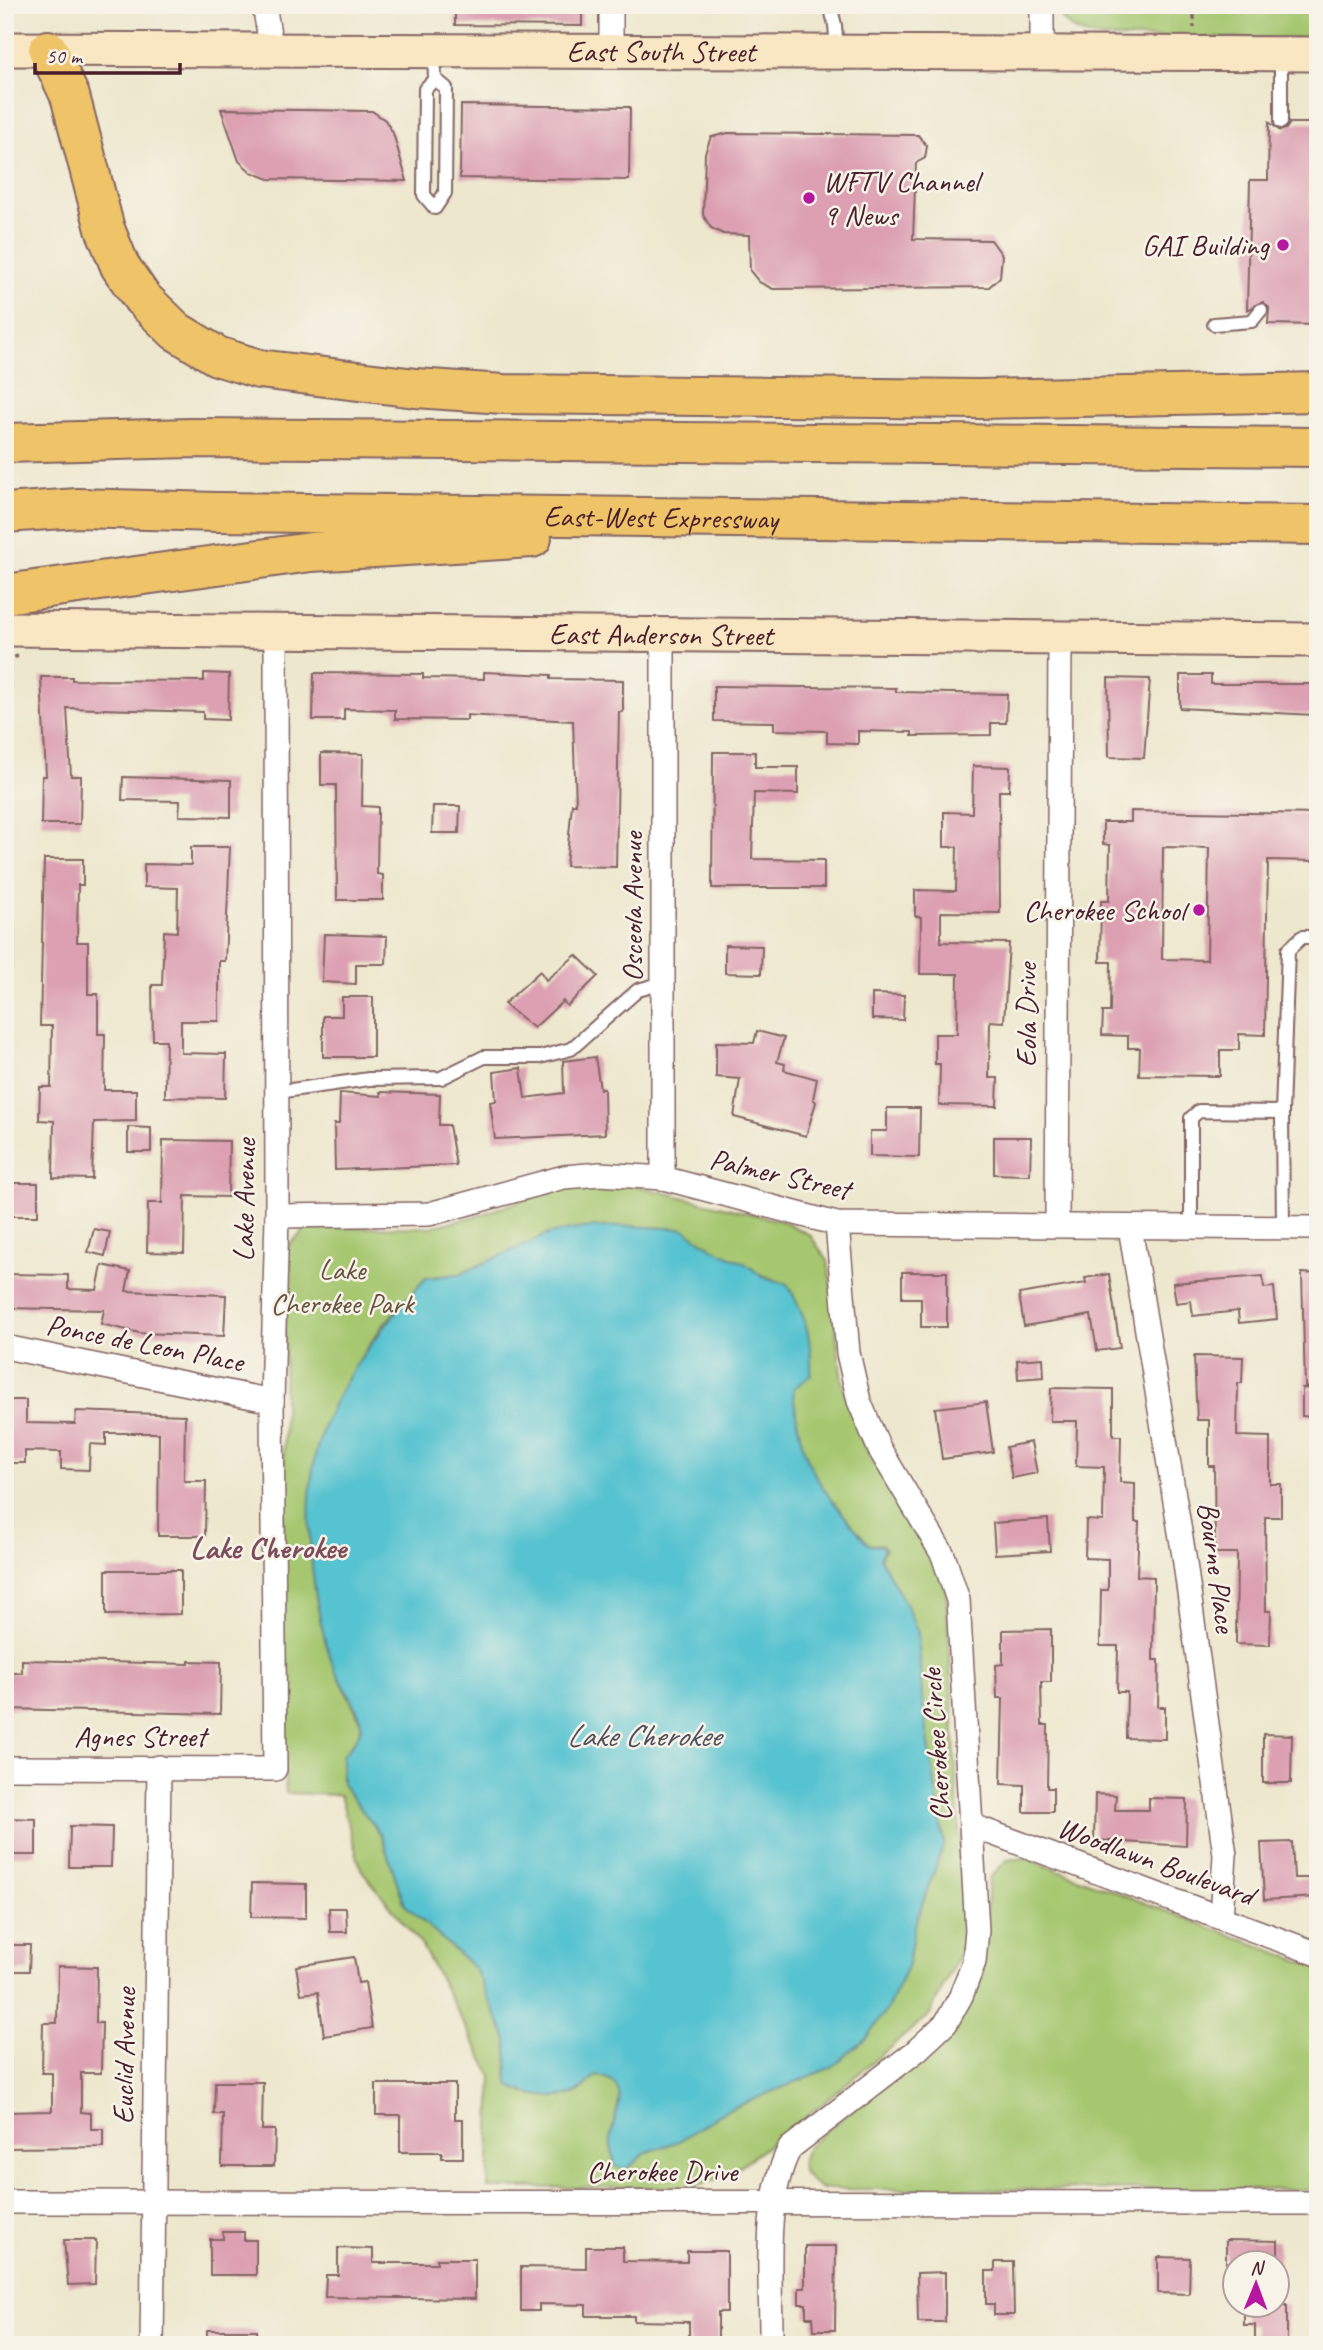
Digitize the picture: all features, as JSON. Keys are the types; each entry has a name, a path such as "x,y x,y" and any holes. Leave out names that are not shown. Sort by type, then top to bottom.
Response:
{"highway":[{"path":"48,50 70,96 105,229 120,266 142,298 176,331 217,356 259,369 416,388 503,394 979,400 1318,392"},
{"path":"5,443 191,438 1318,447"},
{"name":"East-West Expressway","path":"5,513 78,508 1318,525"},
{"path":"5,594 311,552 562,536 643,516"}],"main road":[{"name":"East South Street","path":"5,49 272,51 434,66 611,53 1318,54"},
{"name":"East Anderson Street","path":"7,650 276,631 1318,640"}],"street":[{"path":"264,5 272,51"},
{"path":"611,5 611,53"},
{"path":"1042,5 1042,54"},
{"name":"Lake Avenue","path":"275,1769 272,1401 277,1216 276,631"},
{"name":"Osceola Avenue","path":"663,635 663,1178"},
{"name":"Eola Drive","path":"1057,1225 1060,638"},
{"name":"Palmer Street","path":"277,1216 429,1214 564,1177 600,1174 663,1178 836,1224 1318,1228"},
{"name":"Cherokee Circle","path":"773,2202 778,2171 790,2148 916,2051 946,2023 961,1996 974,1962 977,1930 958,1600 943,1555 879,1448 859,1401 848,1353 836,1224"},
{"name":"Bourne Place","path":"1130,1227 1184,1556 1225,1855 1222,1918"},
{"name":"Ponce de Leon Place","path":"5,1347 272,1401"},
{"name":"Euclid Avenue","path":"152,2345 159,1767"},
{"name":"Agnes Street","path":"5,1768 275,1769"},
{"name":"Woodlawn Boulevard","path":"973,1826 1318,1954"},
{"name":"Cherokee Drive","path":"5,2202 1318,2203"},
{"path":"771,2345 773,2202"}],"lane":[{"path":"830,5 838,54"},
{"path":"1281,54 1281,122"},
{"path":"434,66 446,88 445,193 435,208 424,195 425,89 434,66"},
{"path":"1214,324 1252,321 1261,310"},
{"path":"1283,1228 1282,1112 1288,950 1302,937 1318,937"},
{"path":"277,1092 369,1079 441,1078 484,1057 540,1057 571,1049 638,990 663,983"},
{"path":"1191,1227 1191,1118 1199,1111 1282,1112"}],"path":[{"path":"1194,5 1194,28"}],"green space":[{"path":"1055,5 1318,5 1318,38 1100,38 1073,29"},
{"name":"Lake Cherokee Park","path":"628,1184 785,1222 810,1235 828,1261 842,1382 858,1431 870,1457 916,1529 946,1587 965,1942 930,2014 820,2106 728,2175 693,2187 488,2188 492,2076 422,1946 361,1869 340,1795 286,1793 282,1740 285,1259 288,1246 307,1228 431,1227 480,1215 564,1186","holes":["684,1229 748,1268 787,1284 791,1386 799,1437 807,1461 823,1491 869,1545 882,1544 885,1549 880,1558 918,1633 922,1698 944,1844 914,1927 908,1964 832,2067 723,2112 679,2141 647,2152 628,2168 615,2165 611,2138 619,2091 608,2079 596,2075 580,2091 553,2097 523,2092 508,2084 507,2039 475,1969 405,1905 381,1835 342,1784 342,1756 359,1736 361,1722 333,1664 360,1359 382,1326 426,1278 460,1274 549,1234"]},
{"path":"1026,1858 1318,1968 1318,2190 821,2189 810,2180 802,2165 808,2146 948,2033 987,1911 989,1879 1007,1860"}],"water":[{"name":"Lake Cherokee","path":"629,1226 684,1229 712,1248 746,1264 763,1277 787,1284 794,1295 809,1339 811,1362 811,1375 793,1389 801,1439 815,1475 837,1507 869,1545 884,1546 880,1558 918,1633 922,1698 944,1844 914,1927 908,1964 888,2008 866,2038 832,2067 723,2112 679,2141 647,2152 628,2168 621,2169 615,2165 611,2145 619,2099 615,2084 596,2075 575,2093 550,2097 522,2091 508,2084 507,2039 475,1969 405,1905 381,1835 342,1784 342,1756 359,1734 361,1725 354,1703 332,1663 325,1641 312,1567 310,1491 319,1442 341,1390 372,1342 426,1278 460,1274 549,1234 583,1228"}],"building":[{"path":"455,5 582,5 582,26 455,25"},
{"path":"461,105 630,107 629,180 460,178"},
{"path":"221,109 372,111 385,120 393,133 407,181 269,179 251,172 239,161"},
{"name":"GAI Building","path":"1269,122 1280,131 1286,129 1290,123 1318,123 1318,325 1268,324 1269,308 1263,302 1247,310 1250,180 1268,180"},
{"name":"WFTV Channel 9 News","path":"728,133 918,135 927,146 925,158 916,163 913,239 991,240 1002,255 1000,277 989,287 773,289 759,282 750,271 749,235 723,234 711,228 703,215 705,153 711,137"},
{"path":"484,672 551,675 551,679 623,680 623,712 619,712 616,867 566,866 572,804 576,804 573,721 467,715 467,720 395,719 395,710 344,709 344,720 313,720 314,673 423,674 423,678 484,679"},
{"path":"204,673 229,674 228,720 203,719 203,712 67,708 71,776 81,776 80,824 41,824 42,776 46,776 41,677 72,677 72,680 204,681"},
{"path":"1180,675 1211,675 1211,684 1315,684 1314,715 1180,708"},
{"path":"1108,678 1150,679 1144,758 1109,757"},
{"path":"714,686 896,688 896,692 1007,694 1006,723 991,723 991,735 912,736 912,732 858,731 858,744 827,743 827,731 774,730 774,722 714,721"},
{"path":"713,752 755,752 755,767 798,767 798,794 754,793 752,859 824,860 824,888 712,888"},
{"path":"321,753 363,754 362,806 378,807 377,874 383,875 383,900 337,900 336,785 321,785"},
{"path":"973,766 1010,767 1009,791 999,791 1000,913 941,912 941,942 1009,943 1004,1022 990,1021 989,1078 998,1078 997,1106 939,1105 940,1064 935,1064 935,1034 957,1034 958,974 920,974 921,917 915,916 915,890 956,891 957,847 944,847 944,812 972,813"},
{"path":"123,777 231,780 231,817 179,816 180,801 122,800"},
{"path":"433,806 460,806 459,833 432,833"},
{"path":"1131,811 1318,814 1318,861 1268,860 1265,1035 1239,1034 1239,1050 1220,1050 1220,1076 1139,1075 1140,1048 1128,1048 1128,1036 1102,1035 1103,1012 1110,1012 1111,962 1100,962 1101,901 1109,901 1110,845 1103,844 1103,822 1131,822","holes":["1163,847 1209,848 1207,960 1162,959"]},
{"path":"191,847 230,847 225,961 219,961 219,1021 181,1021 181,1053 226,1054 225,1098 165,1097 166,1040 153,1040 152,985 162,985 164,931 177,932 178,888 144,887 144,864 191,865"},
{"path":"44,859 83,859 83,885 78,885 77,942 88,942 88,994 98,994 98,1034 105,1034 104,1090 136,1090 136,1121 94,1122 92,1179 53,1178 54,1121 39,1120 40,1087 51,1087 52,1026 40,1026"},
{"path":"324,934 387,936 386,964 356,964 356,984 322,982"},
{"path":"725,945 762,946 761,974 725,973"},
{"path":"576,955 598,976 567,1006 563,1001 534,1028 504,1004 540,971 546,980"},
{"path":"872,994 904,995 903,1020 872,1019"},
{"path":"342,997 373,997 373,1057 323,1057 323,1016 342,1016"},
{"path":"757,1031 784,1038 777,1062 785,1064 784,1070 817,1079 813,1099 816,1102 806,1136 734,1117 740,1079 716,1077 716,1042 754,1043"},
{"path":"595,1057 600,1089 604,1089 605,1134 495,1139 490,1102 496,1101 494,1072 521,1068 525,1098 564,1093 563,1061"},
{"path":"380,1092 440,1094 439,1125 449,1125 456,1165 335,1170 334,1124 339,1124 340,1093 381,1096"},
{"path":"887,1108 920,1108 919,1157 870,1156 870,1131 887,1131"},
{"path":"128,1127 151,1128 151,1152 128,1152"},
{"path":"994,1137 1031,1137 1030,1175 994,1174"},
{"path":"163,1140 229,1141 228,1197 185,1196 184,1253 147,1252 148,1203 162,1203"},
{"path":"10,1183 38,1183 38,1216 10,1216"},
{"path":"94,1229 110,1232 105,1256 88,1252"},
{"path":"102,1265 130,1271 126,1291 226,1295 224,1336 140,1333 101,1324 104,1310 5,1308 5,1274 68,1275 68,1289 97,1290"},
{"path":"902,1272 947,1272 947,1327 921,1327 921,1298 902,1298"},
{"path":"1302,1273 1318,1274 1318,1387 1305,1387"},
{"path":"1109,1274 1120,1348 1097,1351 1091,1315 1024,1326 1019,1294 1086,1283 1085,1278"},
{"path":"1263,1276 1264,1288 1274,1287 1277,1319 1239,1323 1238,1311 1193,1316 1191,1301 1176,1303 1173,1283"},
{"path":"1194,1356 1243,1357 1242,1383 1238,1383 1237,1436 1270,1437 1270,1484 1281,1484 1281,1517 1265,1517 1266,1611 1271,1611 1270,1645 1236,1644 1237,1553 1215,1553 1214,1466 1209,1466 1209,1420 1197,1420"},
{"path":"1043,1358 1044,1377 1018,1379 1017,1360"},
{"path":"1051,1388 1113,1389 1113,1436 1121,1436 1120,1482 1135,1483 1135,1522 1139,1522 1137,1576 1154,1577 1153,1660 1159,1660 1158,1707 1165,1707 1165,1739 1126,1738 1127,1692 1117,1692 1118,1646 1100,1646 1101,1590 1108,1590 1108,1559 1085,1558 1086,1520 1103,1521 1104,1467 1076,1466 1077,1421 1050,1421"},
{"path":"1302,1388 1318,1389 1318,1417 1302,1416"},
{"path":"5,1400 26,1400 26,1423 75,1424 76,1411 185,1415 184,1481 206,1481 205,1536 158,1536 159,1433 106,1433 106,1445 90,1444 89,1470 61,1469 61,1452 25,1451 25,1463 5,1463"},
{"path":"986,1402 993,1452 942,1459 935,1408"},
{"path":"1031,1442 1037,1473 1012,1478 1006,1447"},
{"path":"1048,1519 1050,1551 995,1554 993,1523"},
{"path":"106,1570 181,1570 181,1614 106,1615"},
{"path":"1051,1629 1051,1682 1041,1682 1042,1725 1048,1725 1047,1788 1053,1788 1053,1812 1024,1812 1024,1785 1001,1784 1003,1698 997,1698 996,1665 1003,1664 1003,1630"},
{"path":"22,1660 189,1664 189,1661 221,1662 220,1714 5,1709 5,1673 22,1673"},
{"path":"1263,1734 1292,1735 1291,1783 1263,1783"},
{"path":"1095,1794 1116,1795 1115,1810 1149,1810 1149,1798 1187,1799 1186,1846 1094,1840"},
{"path":"5,1818 36,1819 36,1855 5,1855"},
{"path":"70,1826 112,1827 111,1867 69,1867"},
{"path":"1292,1842 1294,1878 1318,1878 1318,1897 1264,1900 1261,1843"},
{"path":"252,1883 306,1884 306,1918 251,1917"},
{"path":"329,1908 346,1908 347,1932 330,1932"},
{"path":"5,1945 30,1945 29,1971 5,1971"},
{"path":"354,1957 358,1983 365,1982 372,2028 324,2036 318,1992 301,1994 296,1966"},
{"path":"58,1966 97,1967 96,2023 102,2023 101,2073 81,2073 81,2112 91,2113 91,2129 103,2129 103,2147 5,2148 5,2112 52,2111 52,2073 42,2073 43,2023 57,2023"},
{"path":"215,2082 263,2082 262,2130 275,2130 274,2166 222,2166 223,2114 214,2114"},
{"path":"376,2084 455,2084 455,2119 463,2119 463,2158 442,2158 442,2152 400,2152 400,2115 376,2115"},
{"path":"223,2232 244,2232 244,2240 256,2240 256,2275 210,2275 210,2239 223,2239"},
{"path":"64,2240 96,2240 95,2284 68,2285"},
{"path":"1226,2240 1278,2241 1278,2248 1226,2248"},
{"path":"805,2246 836,2246 835,2330 814,2330 813,2317 806,2317 806,2304 799,2304 799,2288 805,2288"},
{"path":"586,2247 623,2247 623,2261 687,2262 687,2251 727,2251 727,2312 718,2312 718,2345 689,2345 689,2322 634,2321 634,2316 586,2316 586,2305 539,2304 539,2311 521,2311 521,2267 586,2268"},
{"path":"338,2248 373,2249 373,2263 437,2263 437,2259 475,2259 475,2299 325,2297 326,2275 338,2275"},
{"path":"1158,2257 1190,2258 1189,2294 1158,2293"},
{"path":"995,2262 1013,2262 1014,2315 994,2315 994,2304 986,2304 986,2271 995,2271"},
{"path":"945,2272 945,2322 918,2322 917,2273"},
{"path":"1244,2318 1287,2318 1287,2345 1255,2345 1255,2325 1244,2325"},
{"path":"207,2330 257,2330 257,2345 207,2345"}],"place":[{"name":"WFTV Channel 9 News","path":"809,198"},
{"name":"GAI Building","path":"1283,245"},
{"name":"Cherokee School","path":"1199,910"}],"district":[{"name":"Lake Cherokee","path":"268,1547"}]}
